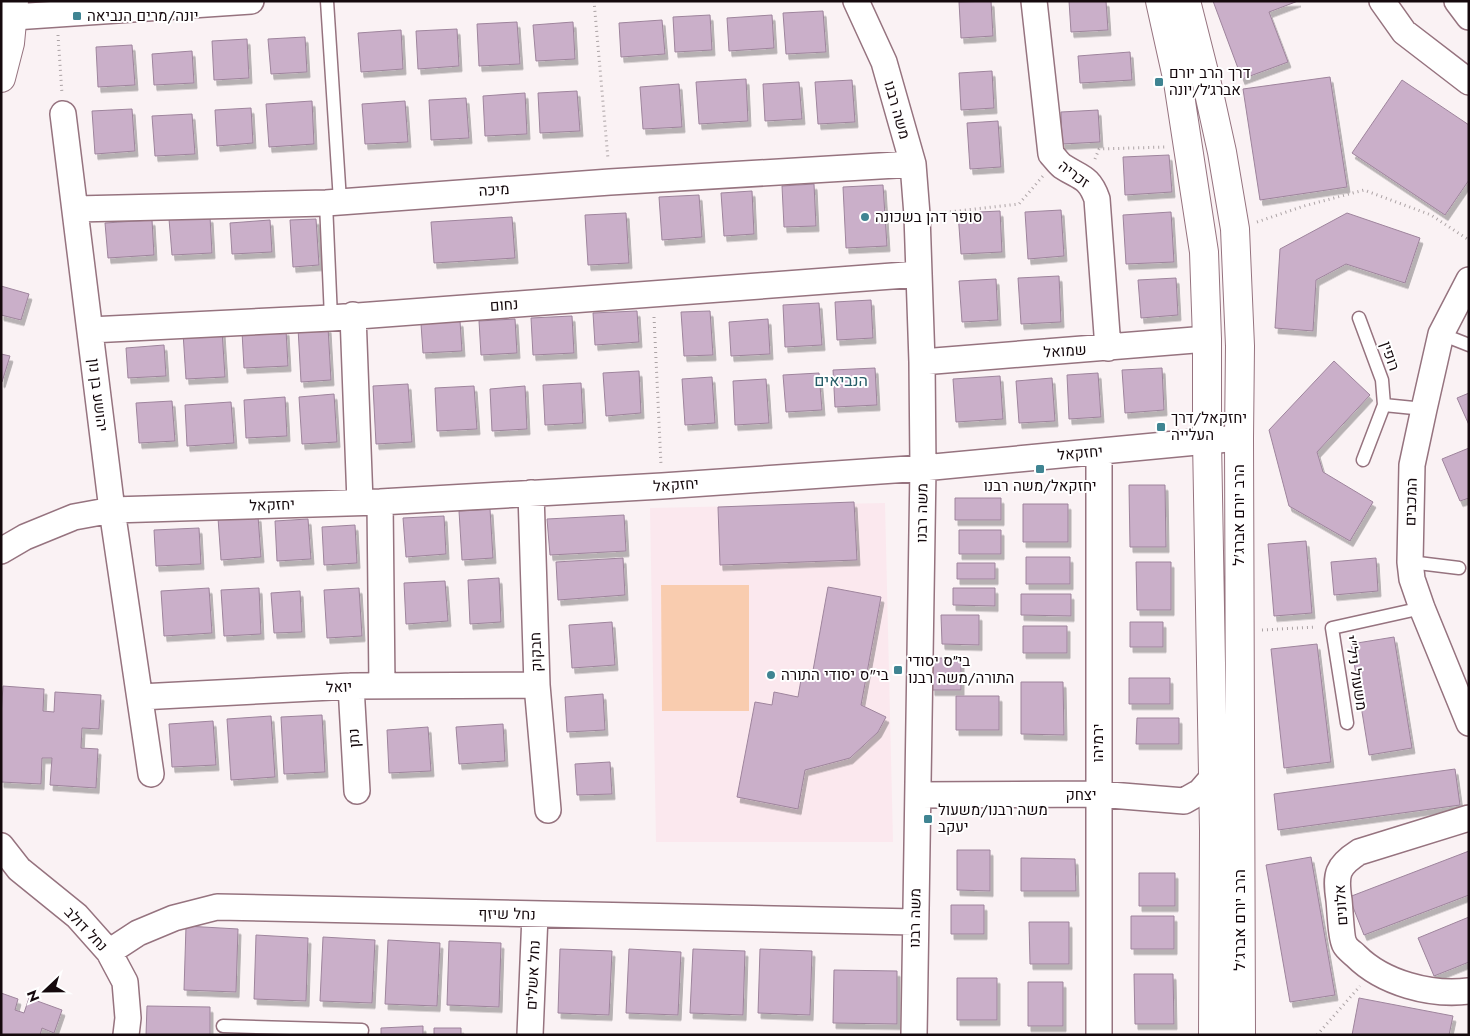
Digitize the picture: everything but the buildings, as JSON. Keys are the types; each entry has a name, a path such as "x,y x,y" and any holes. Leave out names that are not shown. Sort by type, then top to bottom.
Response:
{"street":[{"path":"1,78 10,43 14,9 57,14 250,1"},
{"name":"משה רבנו","path":"856,1 884,62 913,164 917,215 922,362 923,468 914,1035"},
{"name":"זכריה","path":"1034,1 1051,154 1060,165 1087,181 1093,187 1097,199 1108,348"},
{"name":"הרב יורם אברג'ל","path":"1160,1 1178,82 1204,252 1214,832 1214,1035"},
{"name":"הרב יורם אברג'ל","path":"1186,1 1208,84 1235,229 1240,346 1241,1035"},
{"path":"1382,1 1404,32 1469,82"},
{"path":"1456,1 1469,17"},
{"name":"יהושע בן נון","path":"63,114 112,510 151,774"},
{"name":"מיכה","path":"76,209 333,202 610,182 913,164"},
{"name":"נחום","path":"90,330 342,317 919,274"},
{"name":"המכבים","path":"1469,280 1441,334 1412,465 1410,562 1412,579 1422,608 1469,723"},
{"path":"342,317 370,502 382,686"},
{"name":"שמואל","path":"922,362 1207,339"},
{"name":"יחזקאל","path":"1,551 25,537 74,517 112,510 370,502 662,486 923,468 1239,438"},
{"name":"ירמיהו","path":"1099,1035 1100,452"},
{"name":"חבקוק","path":"531,493 537,685 548,810"},
{"name":"יואל","path":"140,697 350,686 537,685"},
{"name":"נתן","path":"350,686 357,790"},
{"path":"1213,777 1200,792 1184,801 1196,810 1214,832"},
{"name":"יצחק","path":"918,795 1098,794 1184,801"},
{"name":"אלונים","path":"1469,818 1359,852 1346,860 1339,870 1338,893 1344,944 1368,968 1406,986 1456,992 1469,990"},
{"name":"נחל דולב","path":"1,846 18,869 77,916 109,952 124,982 128,1018 126,1035"},
{"name":"נחל שיזף","path":"109,952 138,932 174,918 217,907 915,922"},
{"name":"נחל אשלים","path":"530,1035 535,914"}],"lane":[{"path":"328,1 333,202 342,317"},
{"name":"רופין","path":"1359,318 1382,380 1384,405 1363,460"},
{"path":"1441,334 1469,345"},
{"path":"1384,405 1424,410"},
{"path":"1410,562 1459,568"},
{"name":"משעול ניל\"י","path":"1347,723 1332,628 1422,608"},
{"path":"223,1026 362,1030 361,1035"}],"path":[{"path":"594,1 610,182"},
{"path":"57,14 63,114"},
{"path":"1087,181 1099,149 1188,146"},
{"path":"917,215 1019,204 1056,160"},
{"path":"1235,229 1304,206 1364,190 1431,215 1469,240"},
{"path":"653,294 662,486"},
{"path":"1239,632 1313,627"},
{"path":"1317,1035 1374,971"}],"shaded area":[{"name":"בי\"ס יסודי התורה","path":"885,503 893,842 656,842 650,508"},
{"path":"661,585 749,585 749,711 662,711"}],"place":[{"name":"יונה/מרים הנביאה","path":"77,16"},
{"name":"דרך הרב יורם אברג׳ל/יונה","path":"1159,82"},
{"name":"סופר דהן בשכונה","path":"865,217"},
{"name":"יחזקאל/דרך העלייה","path":"1161,427"},
{"name":"יחזקאל/משה רבנו","path":"1040,469"},
{"name":"בי״ס יסודי התורה/משה רבנו","path":"898,670"},
{"name":"בי\"ס יסודי התורה","path":"771,675"},
{"name":"משה רבנו/משעול יעקב","path":"928,819"}],"district":[{"name":"הנביאים","path":"841,380"}]}
